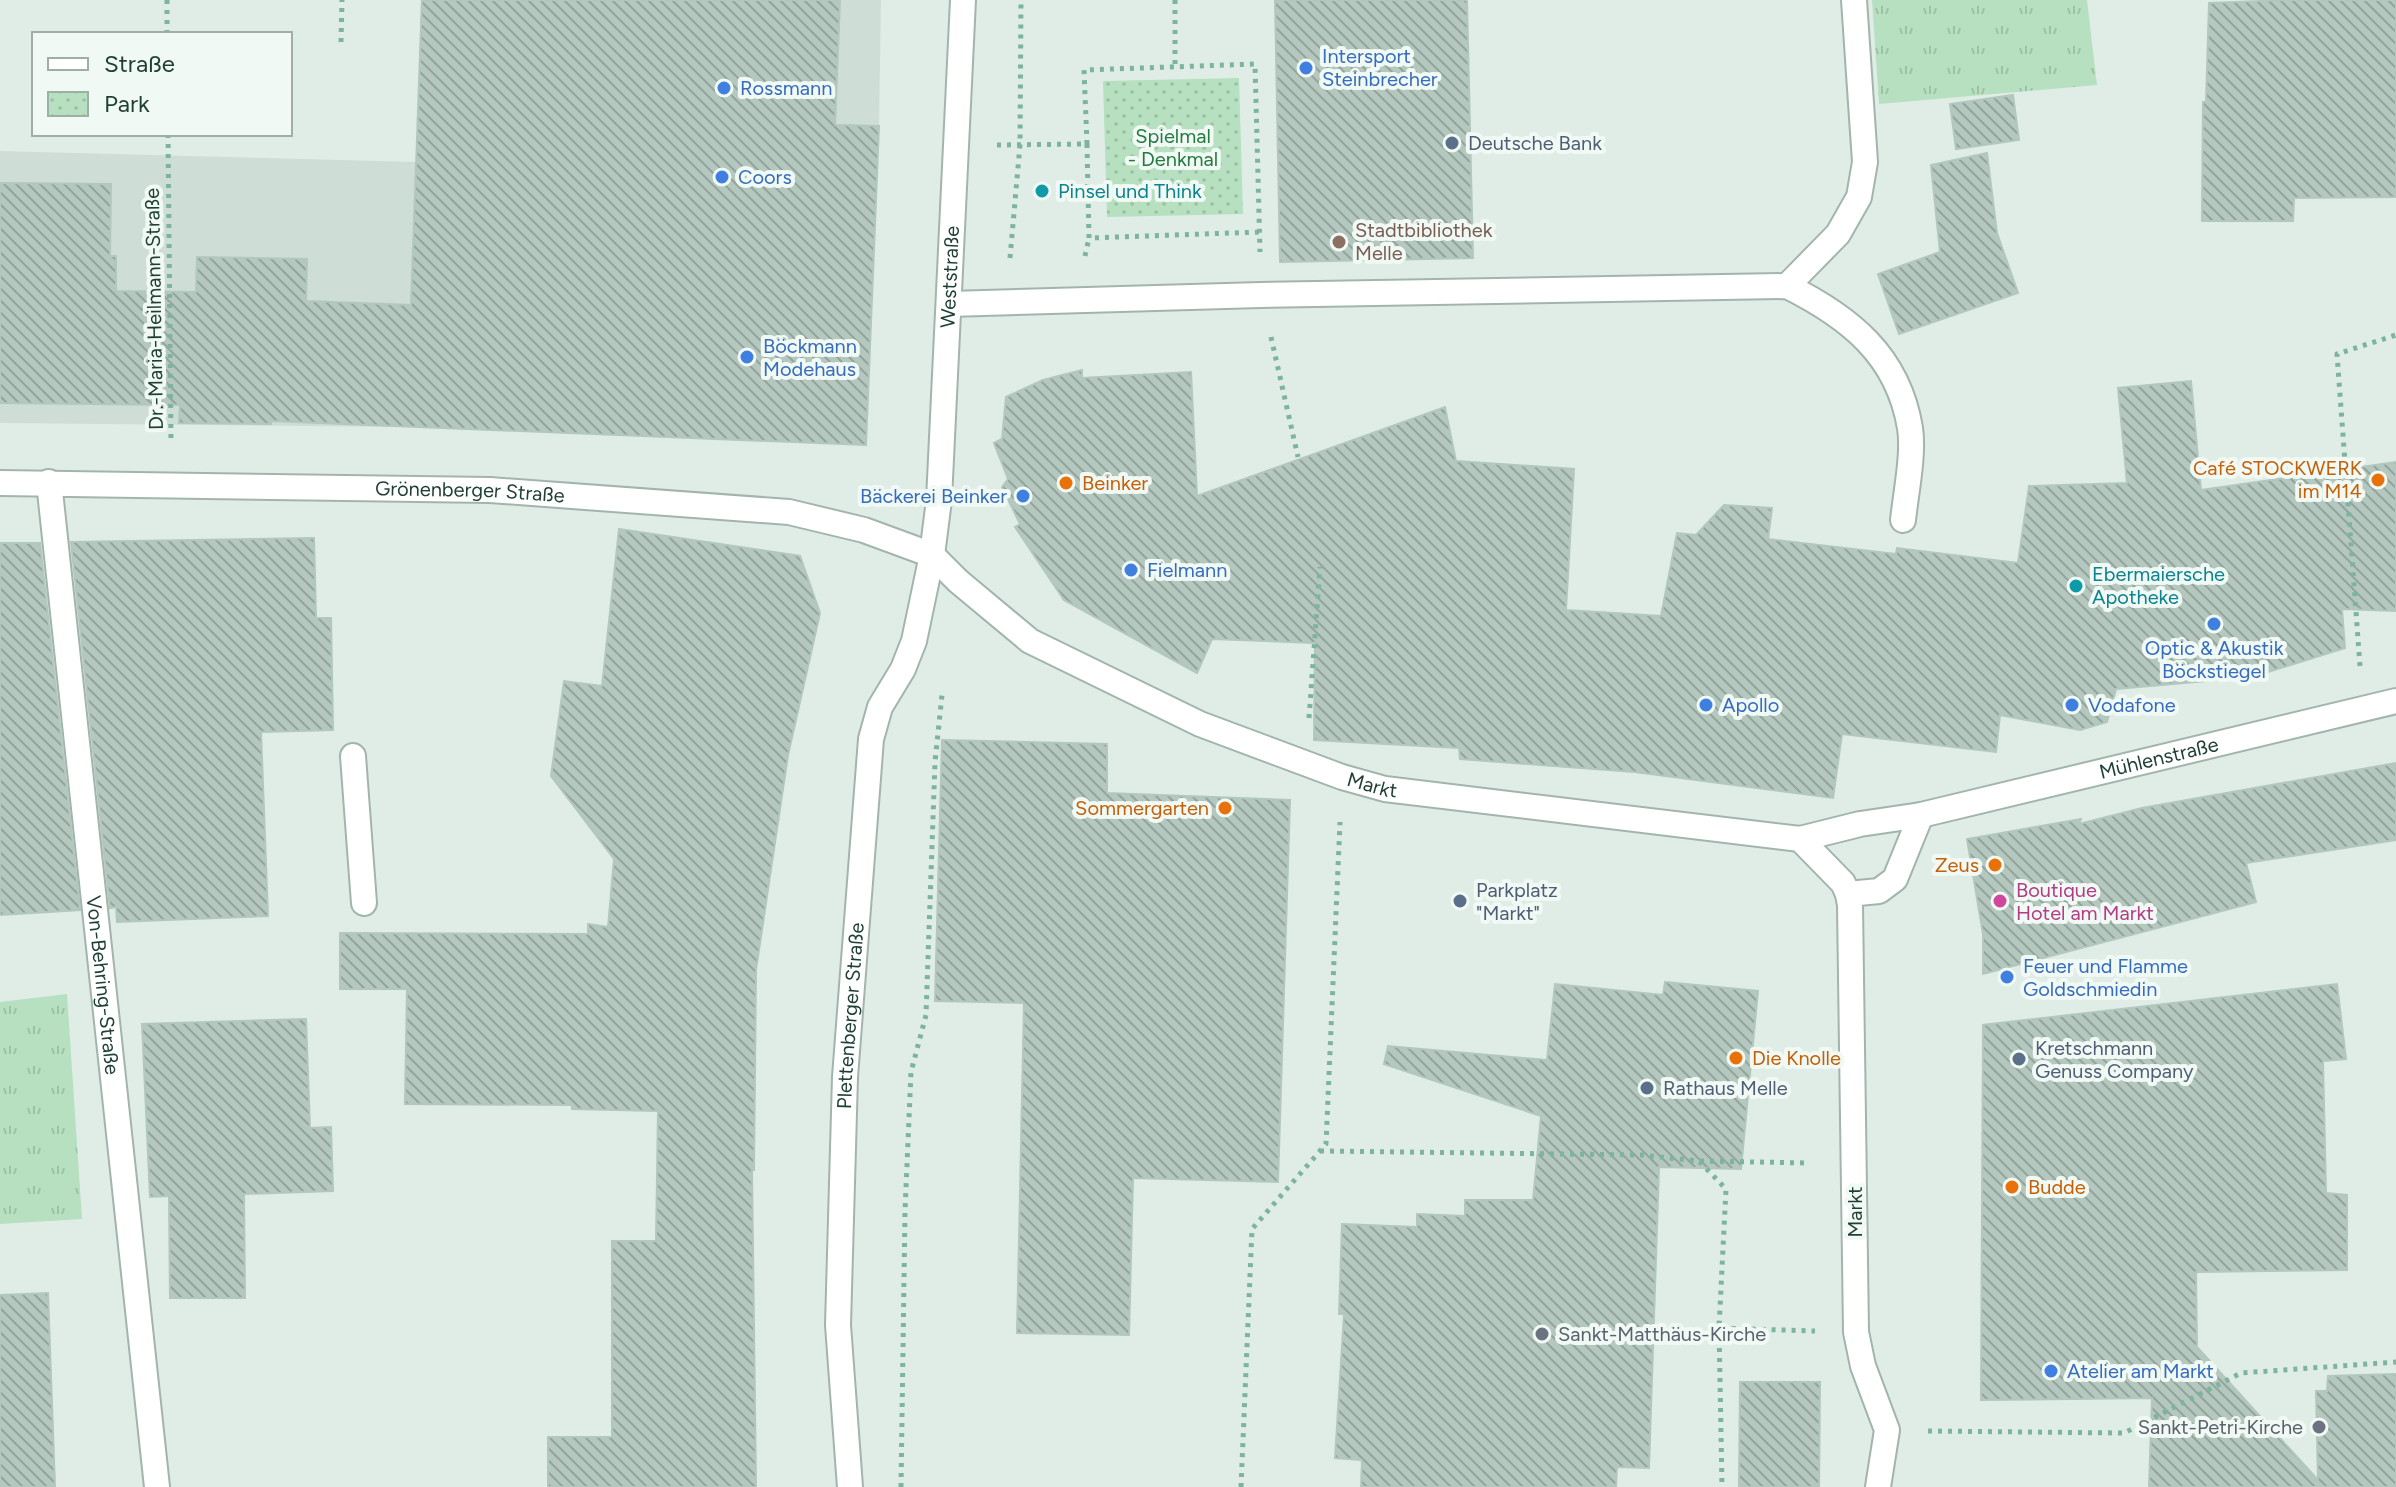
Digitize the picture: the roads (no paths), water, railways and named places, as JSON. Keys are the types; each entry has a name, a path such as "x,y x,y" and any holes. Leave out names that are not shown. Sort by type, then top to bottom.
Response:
{"street":[{"name":"Weststraße","path":"932,555 939,500 963,0"},
{"path":"1787,286 1838,234 1859,197 1865,162 1854,0"},
{"path":"949,304 1787,286 1816,300 1864,335 1894,373 1910,429 1903,520"},
{"name":"Von-Behring-Straße","path":"49,482 157,1487"},
{"name":"Grönenberger Straße","path":"0,483 171,483 490,490 789,512 864,530 932,555"},
{"name":"Markt","path":"932,555 1030,641 1200,724 1342,777 1385,789 1800,839"},
{"name":"Plettenberger Straße","path":"850,1487 838,1325 845,1077 871,739 880,707 903,669 914,641 932,555"},
{"name":"Mühlenstraße","path":"1800,839 1860,824 1921,815 2396,701"},
{"path":"353,756 364,903"},
{"path":"1800,839 1843,883 1848,894 1879,891 1895,879 1921,815"},
{"name":"Markt","path":"1848,894 1856,1332 1863,1366 1887,1430 1878,1487"}],"place":[{"name":"Intersport Steinbrecher","path":"1306,68"},
{"name":"Rossmann","path":"724,88"},
{"name":"Deutsche Bank","path":"1452,143"},
{"name":"Coors","path":"722,177"},
{"name":"Pinsel und Think","path":"1042,191"},
{"name":"Stadtbibliothek Melle","path":"1339,242"},
{"name":"Böckmann Modehaus","path":"747,357"},
{"name":"Café STOCKWERK im M14","path":"2378,480"},
{"name":"Beinker","path":"1066,483"},
{"name":"Bäckerei Beinker","path":"1023,496"},
{"name":"Fielmann","path":"1131,570"},
{"name":"Ebermaiersche Apotheke","path":"2076,586"},
{"name":"Optic & Akustik Böckstiegel","path":"2214,624"},
{"name":"Apollo","path":"1706,705"},
{"name":"Vodafone","path":"2072,705"},
{"name":"Sommergarten","path":"1225,808"},
{"name":"Zeus","path":"1995,865"},
{"name":"Parkplatz \"Markt\"","path":"1460,901"},
{"name":"Boutique Hotel am Markt","path":"2000,901"},
{"name":"Feuer und Flamme Goldschmiedin","path":"2007,977"},
{"name":"Die Knolle","path":"1736,1058"},
{"name":"Kretschmann Genuss Company","path":"2019,1059"},
{"name":"Rathaus Melle","path":"1647,1088"},
{"name":"Budde","path":"2012,1187"},
{"name":"Sankt-Matthäus-Kirche","path":"1542,1334"},
{"name":"Atelier am Markt","path":"2051,1371"},
{"name":"Sankt-Petri-Kirche","path":"2319,1427"}],"park label":[{"name":"Spielmal - Denkmal","path":"1173,148"}]}
